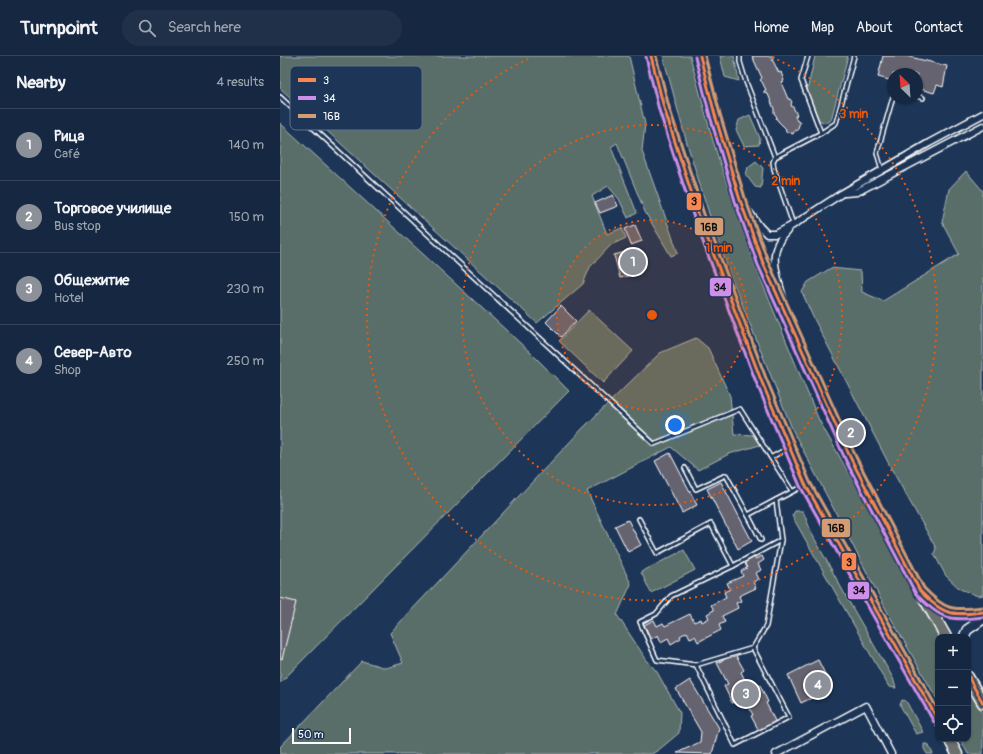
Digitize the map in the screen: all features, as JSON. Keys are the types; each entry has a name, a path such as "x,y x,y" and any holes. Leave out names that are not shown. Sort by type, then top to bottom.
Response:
{"main road":[{"path":"651,56 664,108 699,216 761,380 789,447 805,484 935,715"},
{"path":"700,56 715,116 740,200 763,263 851,459 920,591 944,634"},
{"path":"920,591 933,605 946,613 963,615 983,612"},
{"path":"965,634 967,630 983,619"},
{"path":"971,681 983,703"},
{"path":"951,742 958,754"}],"street":[{"path":"740,200 767,234 776,234 882,170 983,114"},
{"path":"841,194 857,192 983,126"},
{"path":"787,316 774,261 777,244 781,237 793,225"},
{"path":"776,754 866,706 891,754"}],"lane":[{"path":"740,56 740,62 746,82 775,157 773,162 774,169 793,225"},
{"path":"808,56 801,80 821,133"},
{"path":"775,157 821,133 836,123 854,56"},
{"path":"280,97 290,106"},
{"path":"882,170 877,153 891,104"},
{"path":"316,130 654,444 740,409 772,457 792,491"},
{"path":"772,457 789,447"},
{"path":"685,468 696,489 726,475 761,540"},
{"path":"748,515 805,484"},
{"path":"776,500 781,540 766,626 753,648 696,664 657,660 640,622 656,614 671,596 733,566 781,540"},
{"path":"639,519 657,553 711,524 733,566"},
{"path":"696,664 735,745 789,717 753,648"}],"green space":[{"path":"280,56 629,56 645,124 642,151 678,253 671,256 645,212 617,143 611,147 637,213 628,218 619,199 608,186 592,196 607,234 622,228 626,238 611,245 590,267 583,284 537,323 326,130 422,130 422,66 290,66 290,97 280,88"},
{"path":"663,56 690,56 713,141 733,203 755,265 819,420 939,634 935,634 935,696 888,613 793,431 731,277 711,220 686,140"},
{"path":"720,56 734,56 739,81 725,77"},
{"path":"815,56 848,56 831,120 825,123 819,120 807,91"},
{"path":"750,115 760,138 759,145 744,146 736,130 739,120"},
{"path":"280,123 531,353 569,391 280,683"},
{"path":"756,161 763,168 761,188 755,187 746,175 748,167"},
{"path":"966,171 983,191 983,595 978,596 960,589 946,576 934,554 936,548 892,470 812,315 802,292 808,282 831,268 861,271 862,292 883,301 959,254 942,222 949,189"},
{"path":"589,310 633,351 603,383 559,341"},
{"path":"696,338 708,348 730,396 734,434 753,435 760,445 729,454 698,470 671,447 587,491 631,584 617,615 646,659 657,672 680,713 679,733 652,754 280,754 280,747 362,661 386,668 403,663 390,633 583,428 660,353"},
{"path":"795,511 803,511 812,534 893,678 896,688 889,687 792,516"},
{"path":"684,550 695,570 651,593 641,572"},
{"path":"971,691 983,713 983,754 968,754 962,742 971,742"},
{"path":"902,700 906,701 923,732 916,734 900,705"},
{"path":"924,744 928,744 933,754 927,754 924,749"}],"building":[{"path":"752,56 774,56 772,59 779,73 781,72 784,81 781,82 788,99 792,102 792,107 797,115 795,116 797,121 800,122 797,131 795,130 793,134 785,131 786,129 776,118 777,117 774,113 774,109 768,94 764,93 766,90 760,80 762,78"},
{"path":"883,56 906,56 947,66 943,87 937,85 934,93 923,90 923,68 887,68 887,79 878,77"},
{"path":"613,195 618,206 600,213 595,203"},
{"path":"635,225 642,241 631,245 625,229"},
{"path":"634,250 640,273 620,278 614,255"},
{"path":"561,306 576,321 561,337 546,322"},
{"path":"670,453 697,505 682,513 655,461"},
{"path":"721,482 752,541 738,549 707,489"},
{"path":"628,520 641,545 628,552 615,526"},
{"path":"754,556 755,559 762,556 764,560 758,564 761,570 756,573 759,579 753,582 756,588 739,596 741,601 736,603 738,608 722,616 725,622 719,625 721,630 698,642 695,636 690,638 687,632 671,644 668,638 661,642 658,635 651,639 644,625 654,620 657,626 663,623 665,626 690,614 694,622 701,619 702,622 709,618 707,614 714,610 711,605 726,597 724,592 730,589 727,583 743,576 741,571 747,568 744,561"},
{"path":"280,598 296,602 282,659 280,658"},
{"path":"735,654 744,670 741,672 750,690 760,685 768,702 766,703 776,723 759,731 751,716 753,715 744,697 732,703 724,686 728,684 717,663"},
{"path":"818,660 832,688 801,703 788,675"},
{"path":"690,680 719,728 712,754 677,753 700,742 701,732 676,689"}],"transit line":[{"name":"3","path":"651,56 664,108 699,216 761,380 805,484 935,715"},
{"name":"16В","path":"656,56 669,107 704,214 766,378 810,482 936,706"},
{"name":"3","path":"700,56 715,115 740,200 763,263 851,459 920,591 935,605 948,612 963,614 983,612"},
{"name":"16В","path":"705,56 720,114 745,198 768,261 856,457 924,588 944,605 956,609 982,607"},
{"name":"34","path":"646,57 659,110 694,218 756,382 800,486 934,722"},
{"name":"34","path":"695,57 710,116 735,201 758,265 846,461 916,594 932,609 946,617 953,619 983,617"},
{"name":"3","path":"971,682 983,703"}],"place":[{"name":"Рица","path":"633,262"},
{"name":"Торговое училище","path":"851,433"},
{"name":"Север-Авто","path":"818,685"},
{"name":"Общежитие","path":"746,694"}]}
